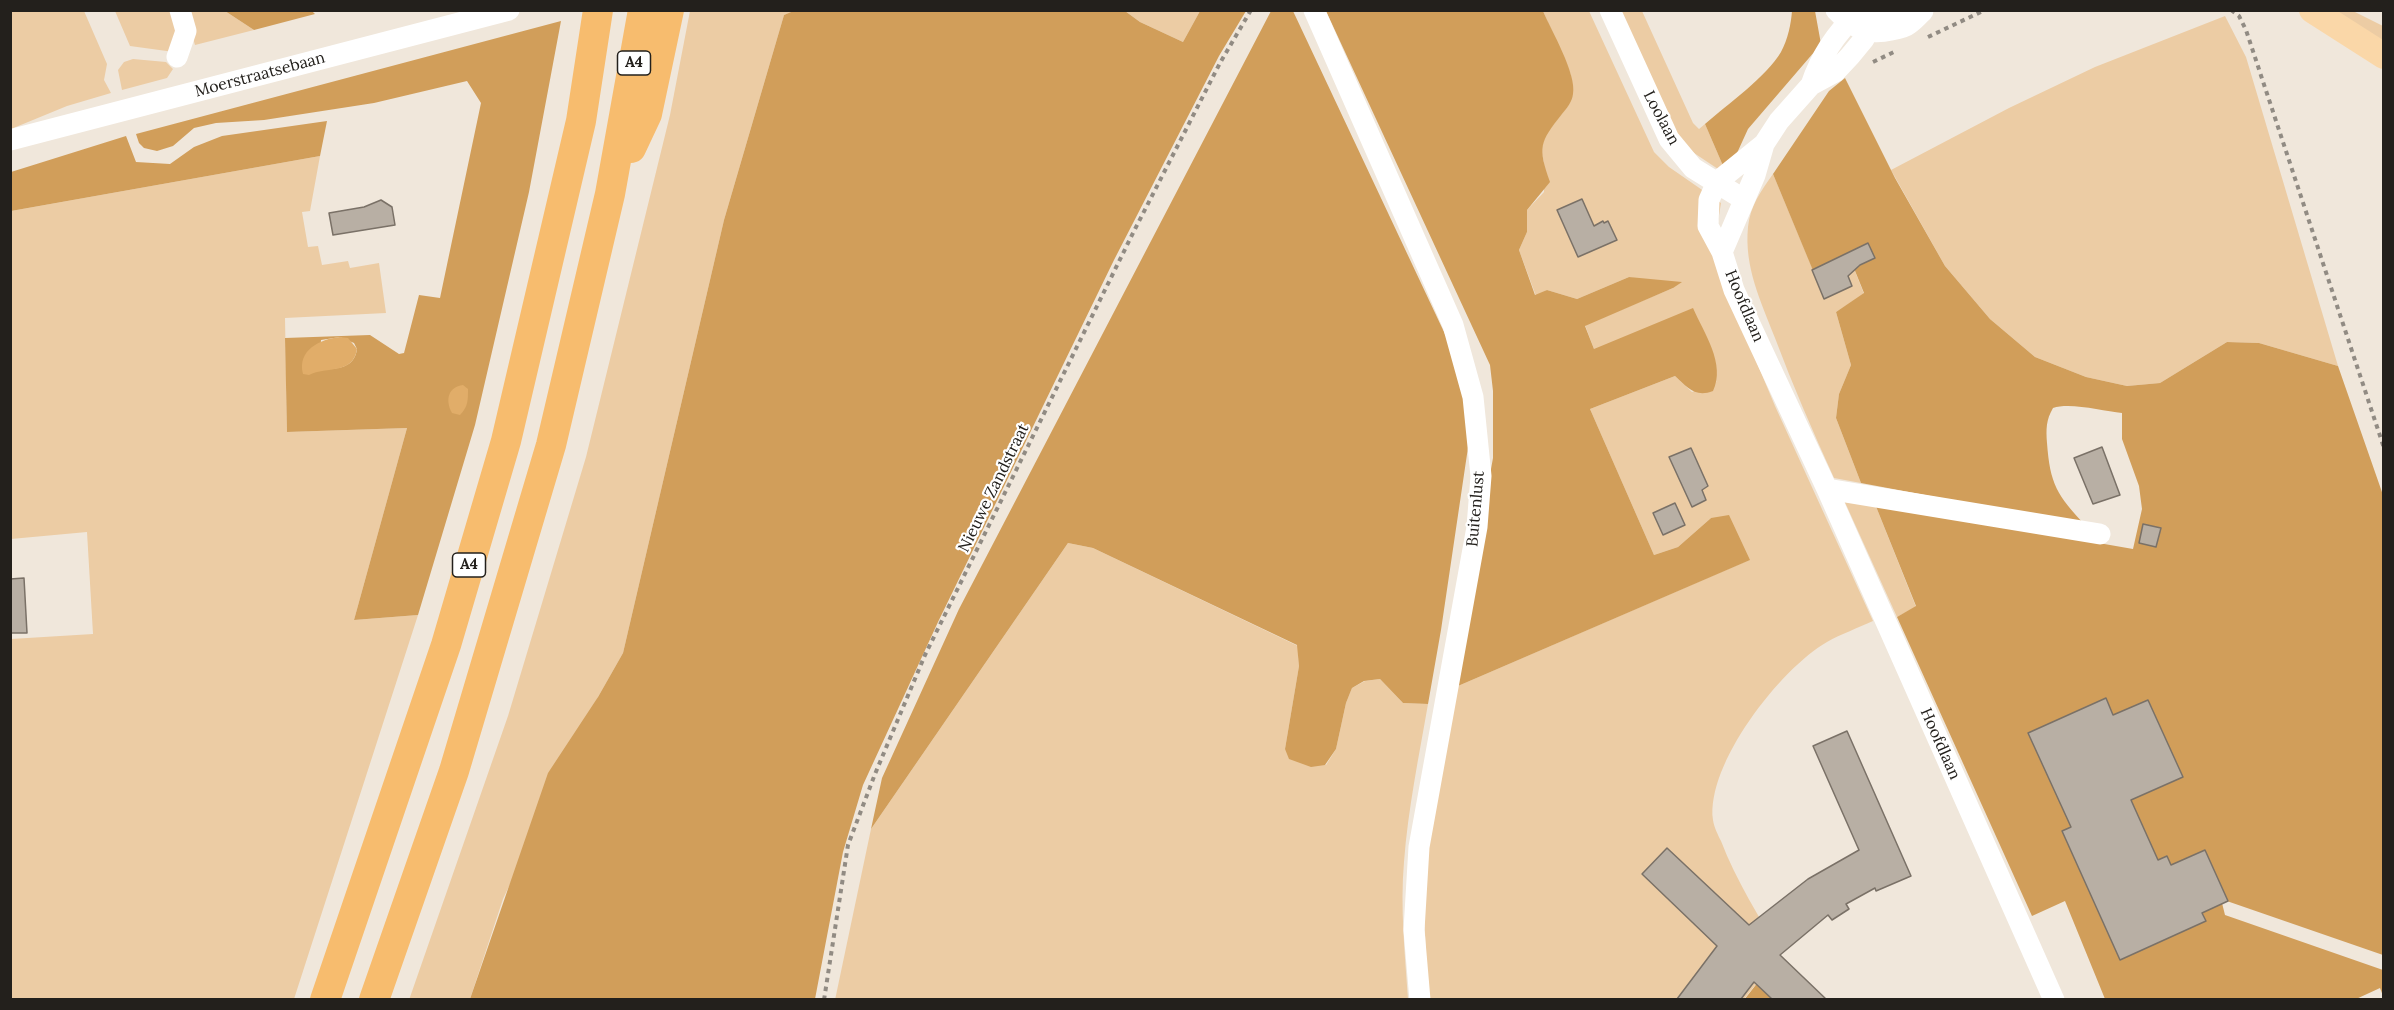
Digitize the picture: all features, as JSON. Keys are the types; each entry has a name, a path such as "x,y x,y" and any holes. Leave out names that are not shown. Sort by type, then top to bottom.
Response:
{"highway":[{"name":"A4","path":"636,115 643,10"},
{"name":"A4","path":"374,999 454,771 541,479 610,194 669,10"},
{"name":"A4","path":"325,999 446,645 506,441 581,121 595,19"}],"main road":[{"path":"2312,10 2384,56"}],"street":[{"path":"177,57 186,31 180,10"},
{"name":"Moerstraatsebaan","path":"10,140 509,10"},
{"name":"Buitenlust","path":"1314,10 1454,325 1473,397 1481,476 1477,527 1419,846 1414,930 1420,999"},
{"name":"Loolaan","path":"1610,10 1668,139 1693,168 1743,199"},
{"path":"1875,10 1903,13 1923,10"},
{"path":"1852,14 1867,32 1886,31 1902,28 1923,10"},
{"name":"Hoofdlaan","path":"1811,85 1818,64 1852,14"},
{"name":"Hoofdlaan","path":"1722,252 1755,175 1764,144 1779,121 1811,85 1835,72 1864,39 1867,32"},
{"name":"Hoofdlaan","path":"1764,144 1717,182 1709,200 1708,226 1722,252 1734,290 1827,489 2054,999"},
{"path":"1827,489 2100,534"}],"path":[{"name":"Nieuwe Zandstraat","path":"824,999 848,845 874,774 926,655 1134,231 1220,63 1251,10"},
{"path":"2231,10 2239,16 2246,30 2384,448"}],"shaded area":[{"path":"11,10 84,11 107,64 104,80 111,93 67,106 11,129"},
{"path":"796,10 1125,11 1140,22 1183,42 1200,11 1246,11 1219,56 1114,260 938,622 863,785 843,852 815,999 470,999 548,773 598,697 623,653 724,220 784,15"},
{"path":"115,11 171,11 179,36 174,52 130,46"},
{"path":"185,11 225,11 254,30 195,45"},
{"path":"225,11 312,11 315,14 254,30"},
{"path":"690,11 796,11 784,15 724,220 623,653 598,697 503,899 470,999 409,1000 508,716 586,457 670,115"},
{"path":"1125,11 1200,11 1183,42 1140,22"},
{"path":"1271,11 1293,11 1452,349 1468,400 1470,434 1428,704 1403,703 1380,679 1364,681 1352,688 1346,703 1336,749 1325,765 1311,767 1289,759 1285,749 1299,666 1297,645 1093,548 1068,543 871,829 882,778 959,609"},
{"path":"1326,11 1543,11 1571,75 1573,94 1569,105 1545,139 1542,153 1550,182 1527,210 1527,232 1519,250 1535,295 1547,290 1577,299 1629,277 1682,282 1585,326 1594,349 1693,308 1708,338 1715,359 1717,370 1713,391 1696,392 1675,376 1590,409 1654,555 1678,547 1711,518 1729,515 1750,560 1451,689 1493,458 1493,391 1490,365"},
{"path":"1543,11 1589,11 1654,152 1669,167 1721,203 1716,234 1716,265 1775,406 1873,621 1827,642 1788,673 1750,720 1721,772 1714,797 1714,825 1741,885 1780,954 1744,999 1428,1000 1424,910 1429,844 1451,689 1749,560 1711,518 1678,547 1654,555 1590,409 1675,376 1692,392 1717,381 1594,349 1585,325 1673,288 1629,277 1577,299 1547,290 1536,296 1519,250 1527,232 1527,210 1544,192 1544,163 1541,150 1545,135 1568,106 1571,75"},
{"path":"1618,11 1642,11 1693,123 1699,129 1705,124 1727,175 1685,147 1675,137"},
{"path":"1792,11 1815,11 1821,44 1748,129 1727,175 1705,124 1766,71 1781,52 1786,42"},
{"path":"2327,11 2353,11 2383,26 2383,47"},
{"path":"2225,16 2246,57 2338,366 2259,343 2227,342 2160,383 2127,386 2086,377 2035,357 1990,319 1945,266 1891,170 2009,108 2095,67"},
{"path":"561,21 529,192 475,425 418,615 354,620 407,428 287,432 285,338 370,335 399,354 404,353 419,295 440,298 481,103 467,81 374,103 264,120 216,123 194,128 173,146 157,151 144,148 139,143 136,134","holes":["340,337 354,343 357,349 352,361 343,367 319,370 321,340"]},
{"path":"133,59 166,62 173,69 167,78 122,90 118,70 124,62"},
{"path":"1845,78 1895,178 1945,266 1990,319 2035,357 2086,377 2127,386 2160,383 2227,342 2259,343 2338,366 2383,495 2383,955 2221,899 2225,915 2383,970 2383,996 2380,988 2354,1000 2105,999 2065,901 2032,916 1897,617 1916,606 1875,504 2133,549 2142,509 2139,486 2122,439 2122,413 2068,406 2053,408 2049,417 2048,457 2053,479 2061,497 2085,525 1861,483 1836,418 1839,394 1851,365 1836,312 1864,293 1849,256 1814,273 1773,174 1829,91"},
{"path":"327,121 320,156 11,211 11,172 126,136 136,162 170,164 194,147 222,136"},
{"path":"320,156 310,211 302,212 308,247 318,246 322,265 348,261 350,268 379,263 386,313 285,318 287,432 407,428 354,620 418,615 294,999 11,999 11,639 93,634 87,532 11,539 11,211"},
{"path":"1773,174 1814,272 1849,256 1864,294 1836,312 1851,365 1839,394 1836,418 1861,483 1834,478 1764,311 1751,270 1747,242 1749,219 1757,199"},
{"path":"348,338 357,349 350,363 309,375 303,374 303,358 312,347 325,340"},
{"path":"463,385 468,389 468,400 460,415 452,413 448,399 454,388"},
{"path":"1843,498 1875,504 1916,607 1897,617"},
{"path":"1068,543 1093,548 1298,646 1299,666 1285,749 1326,765 1336,749 1346,703 1352,688 1365,681 1380,679 1403,703 1428,704 1411,802 1404,862 1403,914 1408,999 835,1000 871,829"},
{"path":"1780,954 1801,999 1744,1000"}],"building":[{"path":"1582,199 1594,226 1608,221 1617,240 1578,257 1557,210"},
{"path":"381,200 392,207 395,225 333,235 329,213 364,207"},
{"path":"1868,243 1875,258 1860,265 1848,276 1852,286 1824,299 1812,270"},
{"path":"2102,447 2120,495 2093,504 2074,458"},
{"path":"1691,448 1708,486 1702,490 1706,500 1692,507 1669,457"},
{"path":"1675,503 1685,525 1663,535 1653,513"},
{"path":"2143,524 2161,528 2156,547 2139,543"},
{"path":"24,578 27,633 10,633 10,579"},
{"path":"2106,698 2113,715 2148,700 2183,777 2131,800 2158,860 2167,856 2171,865 2205,850 2228,901 2202,913 2206,921 2120,960 2062,831 2071,827 2028,733"},
{"path":"1847,731 1911,876 1876,891 1875,888 1846,904 1849,909 1832,920 1828,915 1780,955 1826,999 1772,999 1754,982 1741,999 1677,999 1717,946 1642,874 1667,848 1749,925 1808,879 1859,850 1813,746"}]}
